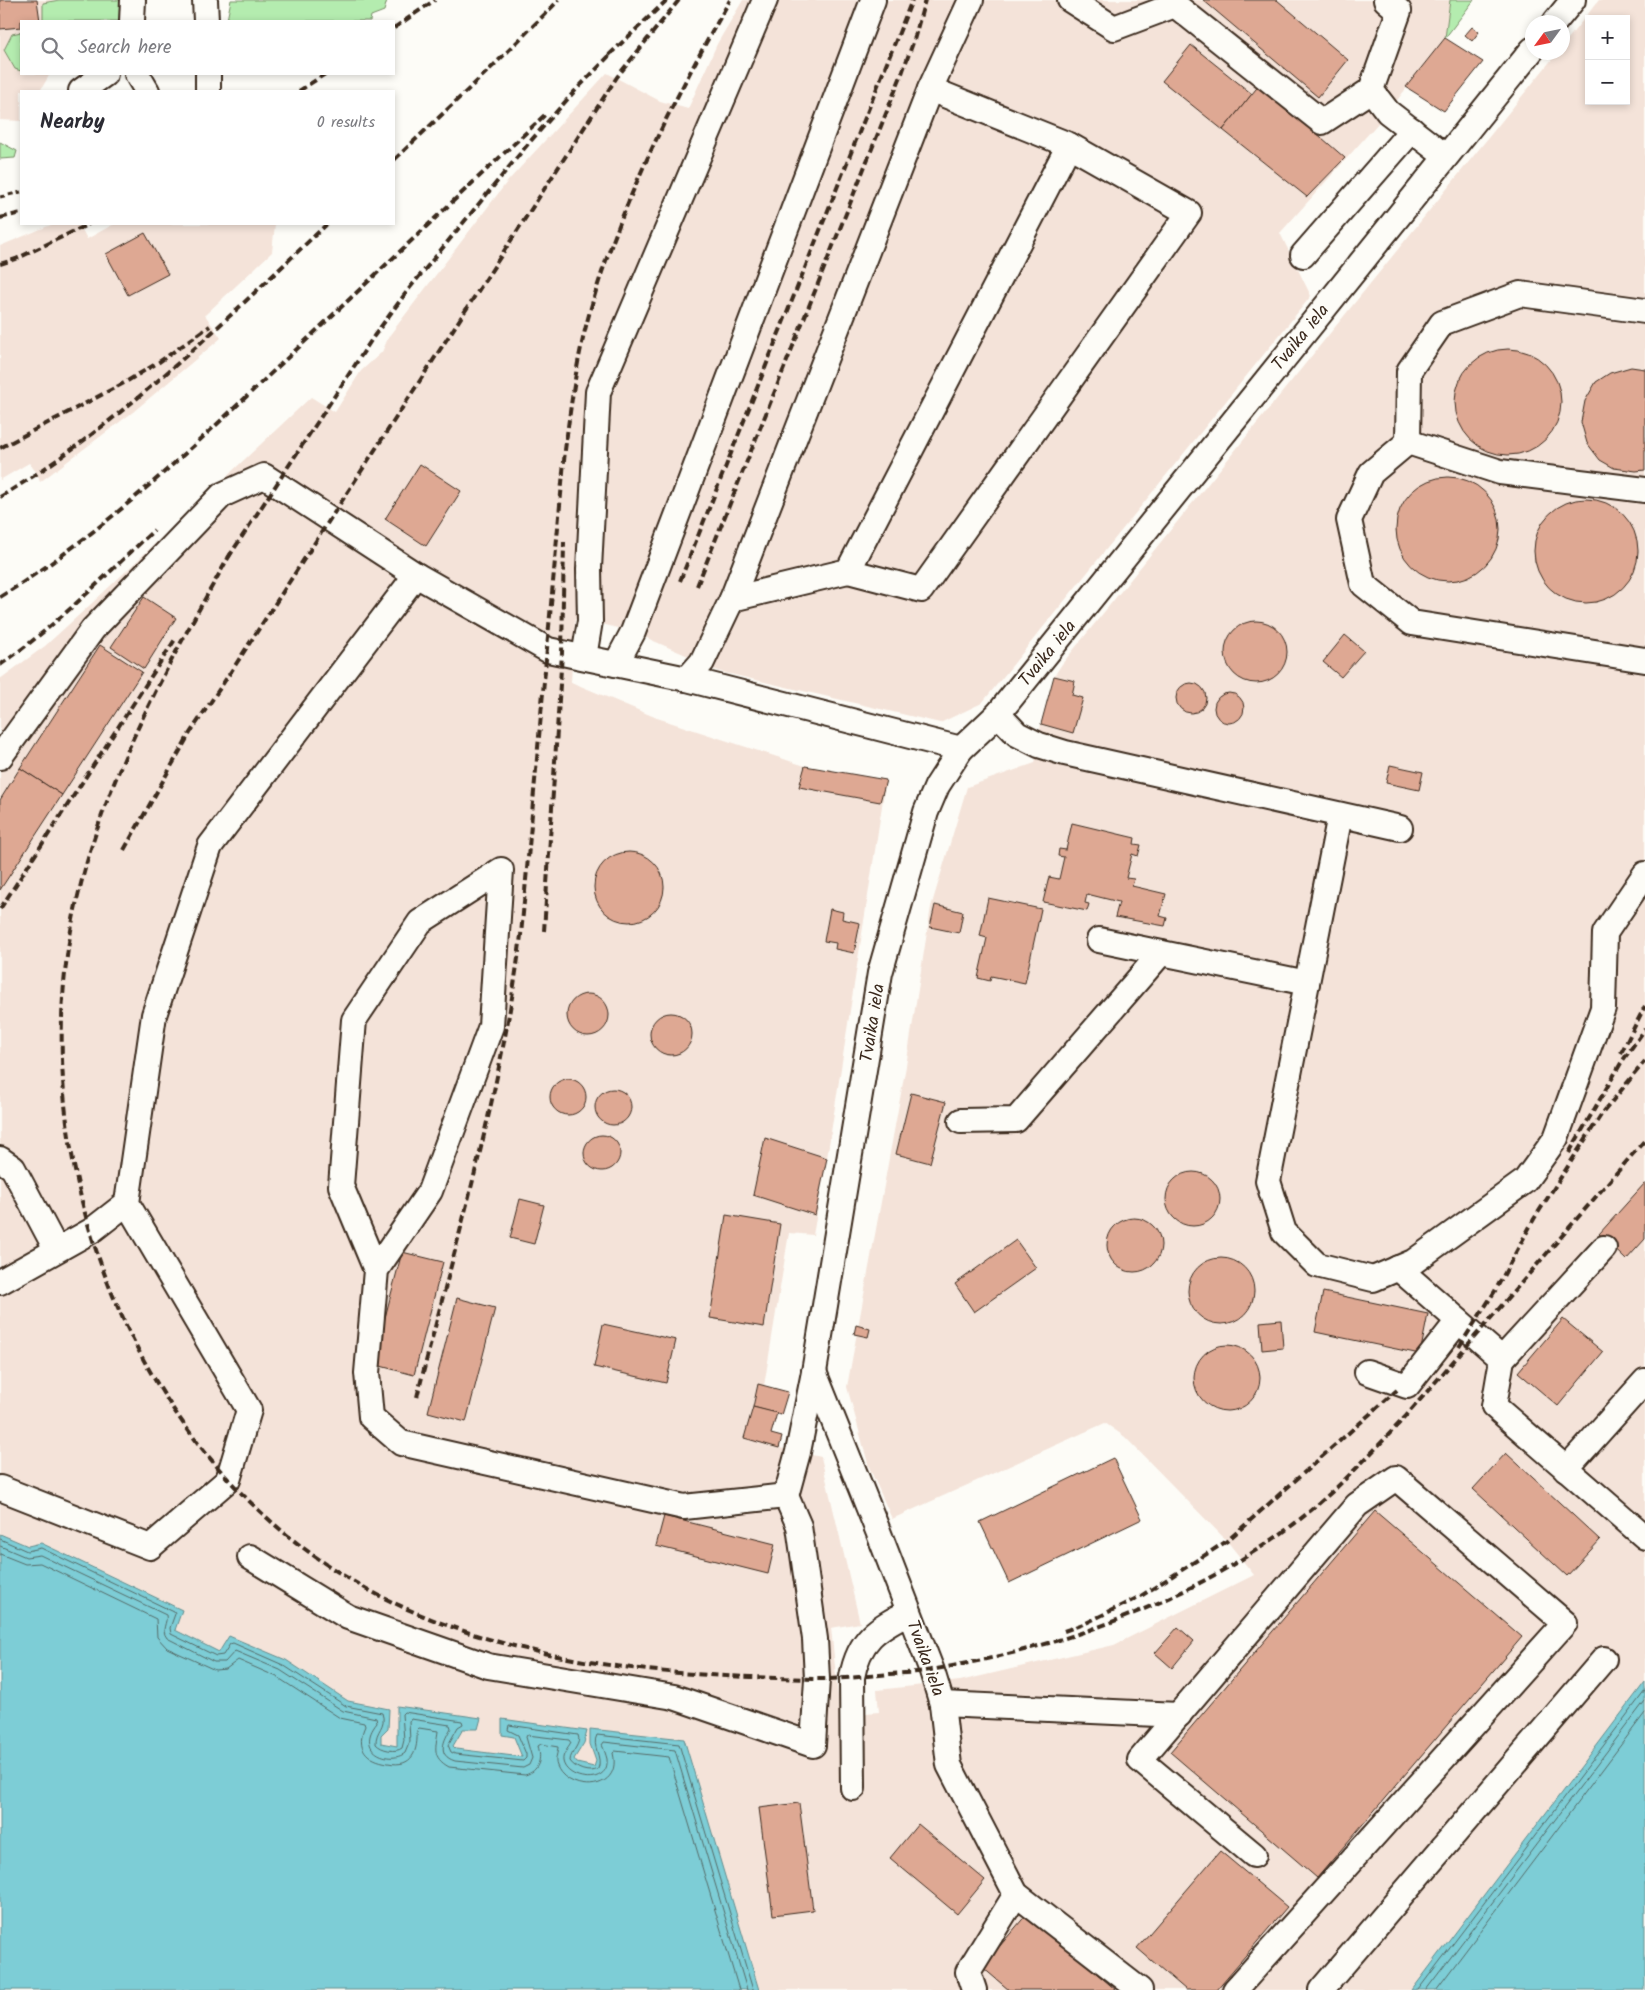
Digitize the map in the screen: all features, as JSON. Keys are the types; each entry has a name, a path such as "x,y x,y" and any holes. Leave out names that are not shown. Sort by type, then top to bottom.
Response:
{"street":[{"path":"132,20 133,0"},
{"path":"205,0 206,20"},
{"path":"584,657 590,621 589,569 598,392 765,0"},
{"path":"616,664 637,622 873,0"},
{"path":"686,679 702,662 732,598 930,89 971,0"},
{"path":"1070,0 1114,28 1175,5 1322,122 1371,90 1399,11 1386,0"},
{"path":"1561,15 1573,0"},
{"name":"Tvaika iela","path":"786,1496 798,1452 814,1372 880,973 926,812 937,786 960,749 998,714 1525,59"},
{"path":"82,90 104,75"},
{"path":"138,75 146,90"},
{"path":"208,75 208,90"},
{"path":"732,598 848,571 921,590 1189,213 1069,144 930,89"},
{"path":"1371,90 1388,112 1445,156"},
{"path":"1303,255 1412,130"},
{"path":"848,571 1069,144"},
{"path":"1645,311 1520,294 1442,323 1409,371 1408,442 1371,473 1349,520 1363,584 1412,622 1645,660"},
{"path":"1408,442 1500,472 1645,490"},
{"path":"0,756 8,736 93,629 222,495 264,476 416,575 548,650 686,679 960,749"},
{"path":"0,1488 150,1547 228,1480 249,1410 127,1204 154,1015 210,846 416,575"},
{"path":"998,714 1017,734 1038,745 1400,828"},
{"path":"1340,815 1268,1181 1284,1232 1317,1265 1373,1279 1413,1262 1525,1181 1556,1138 1603,1008 1605,933 1645,874"},
{"path":"250,1557 348,1617 488,1666 674,1697 813,1745 817,1679 815,1639 799,1526 786,1496 684,1507 401,1443 371,1417 367,1373 376,1270 341,1186 354,1020 420,922 500,870 492,1026 430,1191 376,1270"},
{"path":"1099,940 1307,983"},
{"path":"961,1121 1016,1120 1161,953"},
{"path":"0,1159 12,1168 56,1249"},
{"path":"0,1282 56,1249 91,1232 127,1204"},
{"path":"1604,1248 1502,1360 1494,1406 1645,1537"},
{"path":"1398,1268 1502,1360"},
{"path":"1367,1372 1407,1386 1458,1321"},
{"name":"Tvaika iela","path":"814,1372 909,1612 942,1704 949,1764 1016,1894"},
{"path":"1566,1468 1645,1381"},
{"path":"1235,1990 1565,1623 1396,1478 1358,1504 1140,1760 1254,1855"},
{"path":"853,1788 852,1677 854,1663 860,1649 882,1626 909,1612"},
{"path":"1321,1990 1604,1659"},
{"path":"942,1704 1179,1715"},
{"path":"974,1990 968,1972 1016,1894 1140,1990"}],"path":[{"path":"0,197 20,192"}],"shaded area":[{"path":"0,0 103,0 106,20 20,20 20,75 49,75 41,90 20,90 20,121 0,120"},
{"path":"743,0 1450,0 1445,38 1388,112 1280,233 1311,296 982,703 940,723 717,671 702,662 633,632 575,619 571,682 657,718 805,766 886,780 827,1158 813,1235 789,1233 764,1386 758,1384 753,1406 777,1413 771,1434 782,1437 780,1448 821,1457 860,1623 831,1628 840,1715 879,1712 877,1690 960,1681 1114,1645 1254,1575 1227,1541 1125,1437 1105,1423 892,1519 869,1467 847,1387 906,1066 931,907 967,787 1035,763 1041,724 1054,676 1062,664 1551,60 1570,60 1570,36 1585,18 1585,105 1630,105 1630,15 1587,15 1599,0 1645,0 1645,1682 1412,1990 759,1990 684,1739 590,1729 590,1744 596,1761 594,1767 577,1763 574,1759 584,1743 503,1719 502,1734 514,1737 522,1757 455,1749 453,1746 463,1729 397,1706 397,1746 381,1743 381,1736 389,1709 348,1701 286,1660 229,1636 219,1652 174,1630 181,1610 41,1543 28,1546 0,1534 0,679 45,646 311,397 335,412 361,371 382,352 389,336 507,182 607,73 660,101 688,109 717,44"},
{"path":"51,225 80,225 87,239 112,225 275,225 272,252 205,315 221,338 133,412 40,482 37,473 29,463 0,480 0,246"}],"green space":[{"path":"59,0 127,0 121,20 43,20 43,3"},
{"path":"231,0 387,0 384,11 371,16 370,20 227,20"},
{"path":"1450,0 1474,0 1445,38"},
{"path":"20,32 20,71 15,69 4,50 12,34"},
{"path":"0,142 17,151 15,158 0,159"}],"water":[{"path":"0,1534 28,1546 41,1543 182,1610 175,1630 219,1652 229,1636 286,1660 348,1701 389,1709 388,1729 381,1736 381,1743 397,1746 397,1706 481,1718 478,1729 463,1729 453,1746 456,1749 522,1757 514,1737 502,1735 502,1719 587,1731 584,1743 574,1759 577,1763 594,1767 596,1761 590,1744 590,1729 684,1739 759,1990 0,1990"},
{"path":"1645,1682 1645,1990 1412,1990"}],"building":[{"path":"0,0 37,0 40,20 20,20 20,27 0,29"},
{"path":"1203,0 1277,0 1348,60 1318,97"},
{"path":"1472,27 1479,32 1472,41 1465,35"},
{"path":"1445,38 1483,62 1444,111 1406,87"},
{"path":"1191,45 1252,94 1223,130 1162,81"},
{"path":"1260,84 1345,158 1307,197 1223,130"},
{"path":"145,233 168,274 128,295 106,254"},
{"path":"1508,349 1528,353 1545,365 1557,382 1561,402 1557,422 1545,439 1528,451 1508,455 1488,451 1471,439 1459,422 1455,402 1459,382 1471,365 1488,353"},
{"path":"1631,367 1645,369 1645,470 1636,471 1614,468 1600,460 1587,443 1581,422 1585,401 1596,382 1610,373"},
{"path":"420,464 461,491 426,546 385,519"},
{"path":"1448,477 1468,481 1485,492 1496,509 1500,529 1496,549 1485,566 1468,577 1448,581 1428,577 1411,566 1400,549 1396,529 1400,509 1411,492 1428,481"},
{"path":"1586,499 1606,503 1615,507 1623,514 1630,522 1634,531 1638,551 1634,571 1630,580 1623,588 1615,595 1606,599 1586,603 1566,599 1557,595 1549,588 1542,580 1538,571 1534,551 1538,531 1542,522 1549,514 1557,507 1566,503"},
{"path":"144,597 176,618 144,669 111,647"},
{"path":"1250,621 1262,621 1278,630 1285,640 1287,652 1285,664 1278,674 1262,683 1250,683 1239,678 1230,669 1225,658 1225,646 1230,635 1239,626"},
{"path":"1345,635 1364,651 1341,677 1323,662"},
{"path":"100,645 142,672 62,795 20,768"},
{"path":"1054,676 1075,681 1072,695 1083,698 1073,733 1041,724"},
{"path":"1191,683 1202,687 1206,698 1202,709 1191,713 1180,709 1176,698 1180,687"},
{"path":"1229,693 1240,697 1244,708 1240,719 1229,723 1218,719 1214,708 1218,697"},
{"path":"1390,765 1423,772 1419,790 1386,783"},
{"path":"805,766 886,780 880,802 799,787"},
{"path":"20,768 62,795 0,890 0,800"},
{"path":"1072,823 1135,838 1134,844 1141,845 1138,856 1132,854 1126,878 1134,879 1132,886 1166,894 1160,916 1167,918 1165,926 1115,917 1119,902 1087,894 1085,903 1089,904 1087,911 1043,902 1049,877 1059,879 1064,857 1058,856 1059,849 1066,850"},
{"path":"629,852 648,858 658,868 664,887 658,906 648,916 629,922 610,916 600,906 594,887 600,868 610,858"},
{"path":"988,898 1041,909 1025,983 991,976 990,981 978,978 987,938 980,936"},
{"path":"935,905 963,912 959,933 930,927"},
{"path":"830,909 843,912 842,919 860,923 854,953 835,949 836,943 824,941"},
{"path":"584,994 592,994 603,1000 609,1015 603,1030 592,1036 584,1036 573,1030 567,1019 567,1011 573,1000"},
{"path":"667,1013 675,1013 686,1019 692,1034 686,1049 675,1055 667,1055 656,1049 650,1038 650,1030 656,1019"},
{"path":"568,1079 581,1084 586,1097 581,1110 568,1115 555,1110 550,1097 555,1084"},
{"path":"613,1089 620,1090 626,1094 630,1100 630,1114 626,1120 620,1124 613,1125 606,1124 600,1120 596,1114 595,1107 596,1100 600,1094 606,1090"},
{"path":"911,1093 946,1102 930,1163 896,1154"},
{"path":"602,1135 615,1140 620,1153 615,1166 602,1171 589,1166 584,1153 589,1140"},
{"path":"765,1138 827,1158 815,1215 753,1195"},
{"path":"1193,1172 1203,1174 1212,1180 1218,1189 1220,1199 1218,1209 1212,1218 1203,1224 1193,1226 1183,1224 1174,1218 1168,1209 1166,1199 1168,1189 1174,1180 1183,1174"},
{"path":"1645,1183 1645,1239 1626,1260 1599,1234"},
{"path":"520,1199 544,1205 534,1244 510,1238"},
{"path":"726,1215 780,1224 764,1327 710,1318"},
{"path":"1134,1218 1144,1220 1153,1226 1159,1235 1161,1245 1159,1255 1153,1264 1144,1270 1134,1272 1124,1270 1115,1264 1109,1255 1107,1245 1109,1235 1115,1226 1124,1220"},
{"path":"1016,1240 1036,1268 974,1312 955,1284"},
{"path":"402,1252 443,1262 414,1375 373,1364"},
{"path":"1221,1258 1233,1261 1244,1268 1251,1279 1254,1291 1251,1303 1244,1314 1233,1321 1221,1324 1209,1321 1198,1314 1191,1303 1188,1291 1191,1279 1198,1268 1209,1261"},
{"path":"1323,1292 1428,1314 1420,1354 1315,1332"},
{"path":"457,1298 495,1308 466,1422 428,1412"},
{"path":"1563,1319 1603,1352 1558,1406 1518,1372"},
{"path":"1281,1320 1283,1348 1262,1350 1260,1322"},
{"path":"603,1324 676,1340 666,1383 594,1367"},
{"path":"856,1325 870,1329 868,1337 854,1334"},
{"path":"1227,1345 1239,1348 1250,1355 1257,1366 1260,1378 1257,1390 1250,1401 1239,1408 1227,1411 1215,1408 1204,1401 1197,1390 1194,1378 1197,1366 1204,1355 1215,1348"},
{"path":"758,1384 788,1392 781,1415 753,1407"},
{"path":"753,1407 777,1413 771,1434 782,1437 779,1448 744,1438"},
{"path":"1506,1453 1600,1540 1567,1576 1473,1489"},
{"path":"1113,1458 1142,1519 1009,1583 980,1522"},
{"path":"1375,1511 1522,1637 1317,1878 1170,1752"},
{"path":"664,1516 775,1544 768,1574 656,1546"},
{"path":"1178,1627 1194,1641 1172,1668 1155,1653"},
{"path":"799,1803 813,1910 773,1915 759,1808"},
{"path":"918,1824 985,1880 957,1914 890,1858"},
{"path":"1220,1851 1287,1907 1216,1990 1186,1990 1137,1948"},
{"path":"1027,1914 1116,1990 1009,1990 982,1967"}],"railway":[{"path":"395,27 435,0"},
{"path":"395,159 559,0"},
{"path":"609,55 667,0"},
{"path":"124,850 190,733 617,77 679,0"},
{"path":"417,1397 490,1110 513,993 521,935 565,450 581,346 603,270 633,191 669,113 730,0"},
{"path":"680,581 912,0"},
{"path":"697,586 901,76 914,40 925,0"},
{"path":"228,558 374,336 408,290 528,144 573,93 613,52"},
{"path":"301,90 323,75"},
{"path":"0,597 76,545 112,517 181,457 547,113"},
{"path":"0,218 20,213"},
{"path":"0,264 16,259 87,225"},
{"path":"0,497 45,468 130,404 210,334 326,225"},
{"path":"0,448 124,383 159,362 210,326"},
{"path":"0,665 60,618 154,530"},
{"path":"544,931 562,653 564,542"},
{"path":"231,553 156,690 113,786 95,835 81,885 70,936 62,1032 68,1129 88,1225 122,1316 168,1402 227,1478 298,1544 380,1596 424,1616 468,1633 514,1646 608,1665 704,1675 812,1679 847,1678 936,1669 1027,1649 1115,1621 1200,1583 1240,1560 1279,1535 1330,1494 1406,1416 1645,1140"},
{"path":"0,909 176,638"},
{"path":"1621,1053 1645,1006"},
{"path":"1569,1153 1621,1063 1645,1029"},
{"path":"1459,1347 1495,1291 1534,1219 1601,1115 1645,1061"},
{"path":"1064,1631 1086,1623 1141,1596 1227,1541 1397,1390"}]}
